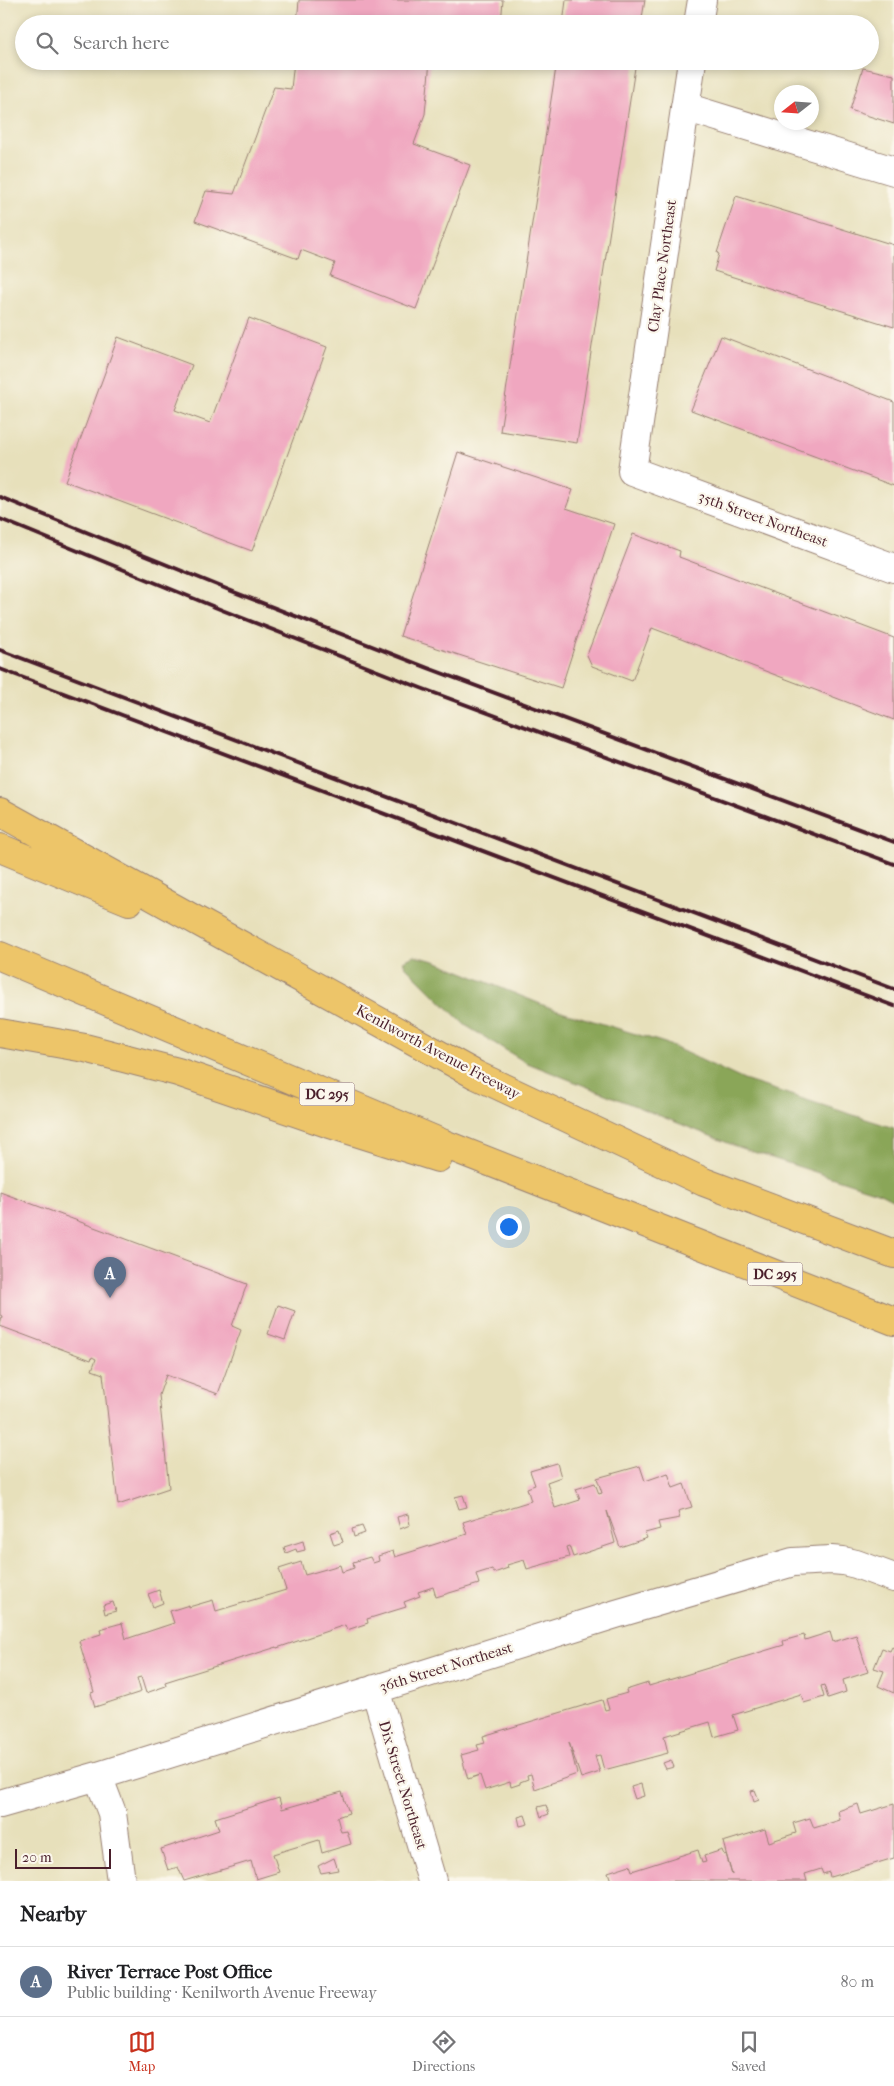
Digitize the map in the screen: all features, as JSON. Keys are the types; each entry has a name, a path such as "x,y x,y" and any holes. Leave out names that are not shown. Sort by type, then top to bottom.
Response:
{"highway":[{"name":"Kenilworth Avenue Freeway","path":"0,812 476,1075 704,1182 894,1254"},
{"path":"0,848 257,954"},
{"name":"DC 295","path":"0,956 444,1144 894,1321"},
{"path":"0,1033 85,1048 178,1072 330,1124 656,1227"}],"street":[{"path":"700,15 702,0"},
{"name":"Clay Place Northeast","path":"632,471 691,70"},
{"path":"685,107 894,171"},
{"name":"35th Street Northeast","path":"632,471 894,568"},
{"name":"36th Street Northeast","path":"0,1804 98,1776 375,1689 793,1562 843,1561 894,1578"},
{"name":"Dix Street Northeast","path":"375,1689 432,1881"},
{"path":"98,1776 112,1813 121,1881"}],"green space":[{"path":"414,956 435,961 548,1007 665,1043 744,1080 894,1128 894,1200 880,1193 738,1147 525,1062 465,1025 405,966 403,961"}],"building":[{"path":"299,0 503,0 502,15 298,15"},
{"path":"566,0 645,0 642,15 564,15"},
{"path":"293,70 429,70 425,114 414,144 470,165 416,309 330,276 335,263 301,250 298,259 195,221 206,191 234,194 274,87 291,89"},
{"path":"556,70 635,70 577,443 500,431"},
{"path":"862,70 894,75 894,124 850,110"},
{"path":"736,196 894,245 894,327 714,271 719,254 717,253"},
{"path":"249,318 327,347 252,551 65,481 118,337 192,365 175,410 210,423"},
{"path":"721,336 894,402 894,486 691,410"},
{"path":"458,452 573,490 566,508 614,524 561,688 400,636"},
{"path":"633,534 680,551 679,557 894,638 894,720 652,628 632,681 592,666 587,655"},
{"path":"0,1192 247,1284 232,1326 241,1330 218,1394 166,1375 159,1395 169,1488 118,1505 103,1374 92,1370 96,1359 92,1357 91,1360 0,1326 2,1316 0,1315"},
{"path":"278,1305 295,1311 285,1340 268,1334"},
{"path":"557,1463 561,1477 547,1482 555,1508 580,1500 576,1489 595,1483 599,1494 602,1493 597,1478 640,1466 645,1481 668,1473 673,1488 684,1484 692,1507 678,1511 680,1518 658,1522 660,1529 645,1533 647,1538 620,1547 607,1511 615,1543 573,1557 569,1546 566,1547 569,1557 527,1569 524,1560 507,1565 508,1568 494,1573 492,1569 476,1574 479,1584 436,1597 433,1587 418,1592 420,1596 404,1602 406,1607 367,1619 368,1623 347,1630 345,1625 165,1682 166,1686 146,1693 141,1677 137,1678 141,1692 95,1707 91,1693 94,1692 79,1641 101,1634 100,1629 122,1623 126,1639 174,1623 170,1611 189,1605 189,1607 213,1600 216,1611 286,1590 279,1569 301,1562 305,1575 340,1565 342,1572 354,1568 353,1562 370,1557 373,1563 379,1561 378,1556 393,1551 395,1557 467,1534 463,1522 531,1501 527,1488 535,1485 530,1471"},
{"path":"463,1495 467,1507 459,1509 455,1497"},
{"path":"408,1514 410,1525 400,1529 397,1517"},
{"path":"362,1526 365,1533 354,1537 352,1529"},
{"path":"339,1530 343,1542 334,1545 330,1533"},
{"path":"303,1541 305,1550 297,1552 296,1549 286,1553 284,1547"},
{"path":"159,1590 163,1603 153,1607 148,1594"},
{"path":"113,1602 116,1611 105,1614 103,1605"},
{"path":"830,1632 833,1642 856,1635 868,1672 843,1680 846,1692 828,1698 824,1685 821,1686 824,1697 804,1703 801,1694 733,1715 738,1730 714,1737 710,1722 664,1736 668,1753 604,1770 600,1755 595,1756 600,1772 581,1778 569,1742 577,1774 535,1789 531,1774 527,1775 528,1779 520,1782 520,1784 511,1787 510,1782 485,1790 480,1775 468,1779 461,1755 479,1750 477,1745 485,1743 483,1736 602,1700 605,1710 609,1709 606,1699 627,1693 626,1690 648,1683 649,1686 784,1645 783,1641 804,1635 805,1640"},
{"path":"892,1647 894,1648 894,1693 878,1686 884,1671 874,1668 882,1648 890,1651"},
{"path":"671,1760 674,1767 666,1769 663,1763"},
{"path":"641,1784 644,1796 635,1799 631,1787"},
{"path":"755,1790 759,1800 754,1802 751,1791"},
{"path":"342,1792 349,1813 337,1817 341,1832 347,1831 351,1844 322,1853 319,1840 273,1854 279,1872 256,1879 251,1861 184,1881 178,1867 168,1870 161,1849 219,1830 215,1818 279,1798 282,1809"},
{"path":"858,1804 861,1814 894,1804 894,1858 830,1877 829,1872 823,1874 821,1869 805,1874 807,1881 611,1881 608,1872 630,1865 632,1871 698,1850 702,1863 706,1862 704,1856 722,1850 724,1855 726,1854 732,1875 723,1842 765,1829 769,1842 796,1833 793,1823 810,1818 814,1828 840,1820 838,1811"},
{"path":"546,1805 549,1814 541,1817 538,1807"},
{"path":"525,1815 528,1824 520,1826 518,1817"},
{"path":"334,1858 338,1870 321,1873 318,1866"}],"railway":[{"path":"0,497 428,668 894,842"},
{"path":"0,519 222,610 421,688 894,864"},
{"path":"0,650 894,989"},
{"path":"0,669 894,1006"}],"place":[{"name":"River Terrace Post Office","path":"110,1298"}]}
